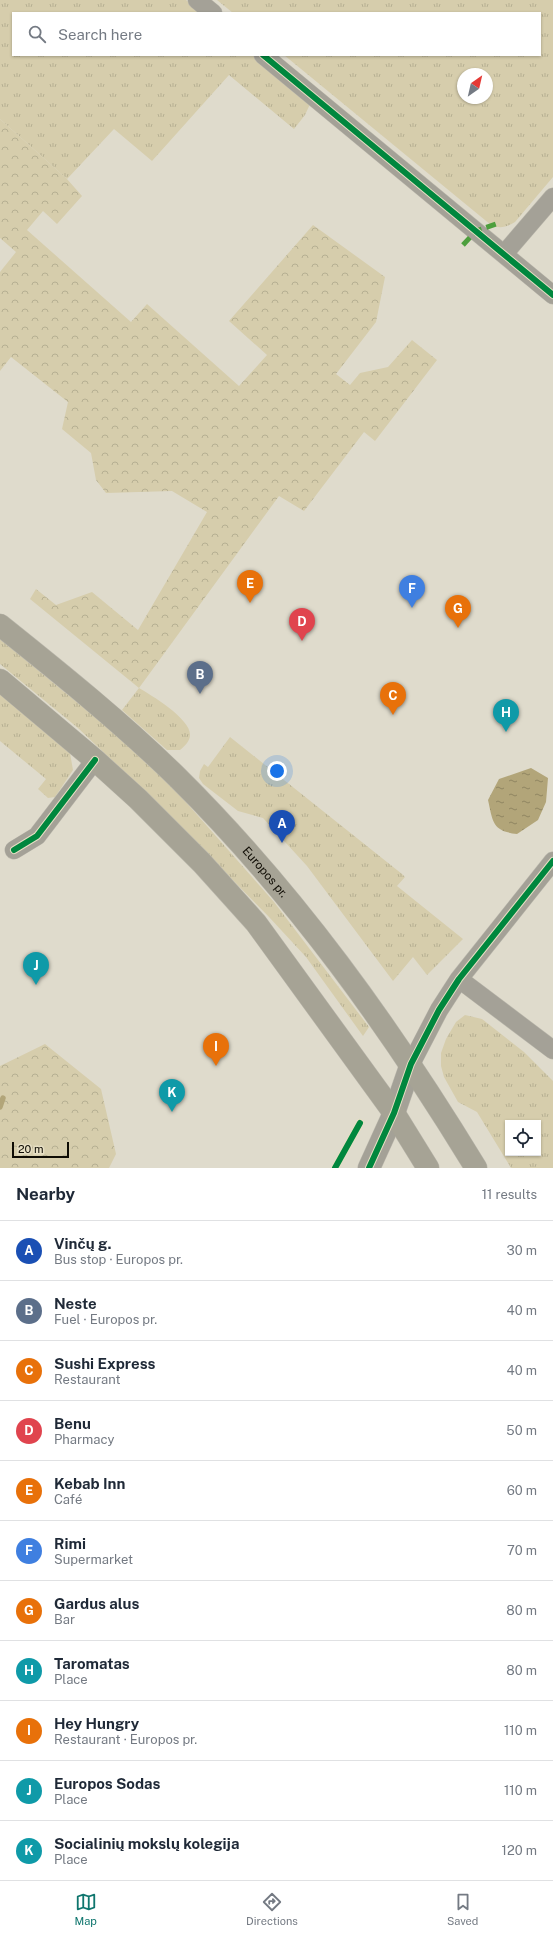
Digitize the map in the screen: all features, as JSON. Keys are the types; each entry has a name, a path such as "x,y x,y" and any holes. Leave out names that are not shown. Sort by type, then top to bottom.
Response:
{"main road":[{"name":"Europos pr.","path":"0,625 60,673 177,777 257,862 310,924 364,996 411,1064 476,1168"},
{"path":"0,680 96,760 138,799 202,863 256,923 394,1113 428,1168"}],"street":[{"path":"197,0 211,12"},
{"path":"265,56 553,295"},
{"path":"504,254 553,197"},
{"path":"14,850 37,836 96,760"},
{"path":"369,1168 394,1113 411,1064 440,1010 459,979 553,861"},
{"path":"459,979 553,1050"}],"green space":[{"path":"0,0 186,0 201,12 12,12 12,56 254,56 311,102 305,115 294,129 229,75 152,161 114,129 67,179 0,119"},
{"path":"217,0 553,0 553,177 515,222 503,227 491,225 285,56 541,56 541,12 232,12"},
{"path":"0,119 67,179 82,196 57,224 43,211 27,230 131,322 147,304 239,386 267,355 229,321 313,225 385,277 376,322 336,374 350,385 360,373 388,367 412,340 437,360 375,441 364,432 304,511 279,496 139,688 30,599 36,589 56,605 92,592 138,630 207,512 172,491 106,493 96,480 91,453 62,429 68,402 11,357 0,371 0,272 16,252 0,238"},
{"path":"0,639 112,731 177,792 274,902 369,1027 363,1036 306,957 269,917 162,808 78,728 0,664"},
{"path":"139,688 169,708 184,722 189,729 190,737 187,743 180,750 167,750 122,710"},
{"path":"0,693 70,753 73,770 55,797 48,798 38,789 46,779 0,741"},
{"path":"230,737 402,874 405,877 397,886 463,939 427,975 413,957 393,981 307,866 263,818 238,811 203,784 199,778 200,771 204,764 208,767"},
{"path":"465,1015 482,1019 524,1052 553,1081 553,1168 511,1168 477,1112 458,1102 444,1077 441,1066 441,1053 446,1039 456,1022"},
{"path":"45,1044 101,1089 116,1154 109,1168 0,1168 0,1066"}],"water":[{"path":"531,768 548,778 546,802 538,820 517,834 503,831 498,828 493,820 488,800 499,779"}],"waterway":[{"path":"0,1107 3,1098"}],"marked path":[{"path":"463,245 476,231 496,224"}],"cycle path":[{"path":"264,56 553,295"},
{"path":"14,850 37,836 95,760"},
{"path":"369,1168 394,1113 411,1064 439,1010 459,979 553,861"},
{"path":"335,1168 360,1123"}],"place":[{"name":"Kebab Inn","path":"250,603"},
{"name":"Rimi","path":"412,608"},
{"name":"Gardus alus","path":"458,628"},
{"name":"Benu","path":"302,641"},
{"name":"Neste","path":"200,694"},
{"name":"Sushi Express","path":"393,715"},
{"name":"Taromatas","path":"506,732"},
{"name":"Vinčų g.","path":"282,843"},
{"name":"Europos Sodas","path":"36,985"},
{"name":"Hey Hungry","path":"216,1066"},
{"name":"Socialinių mokslų kolegija","path":"172,1112"}]}
